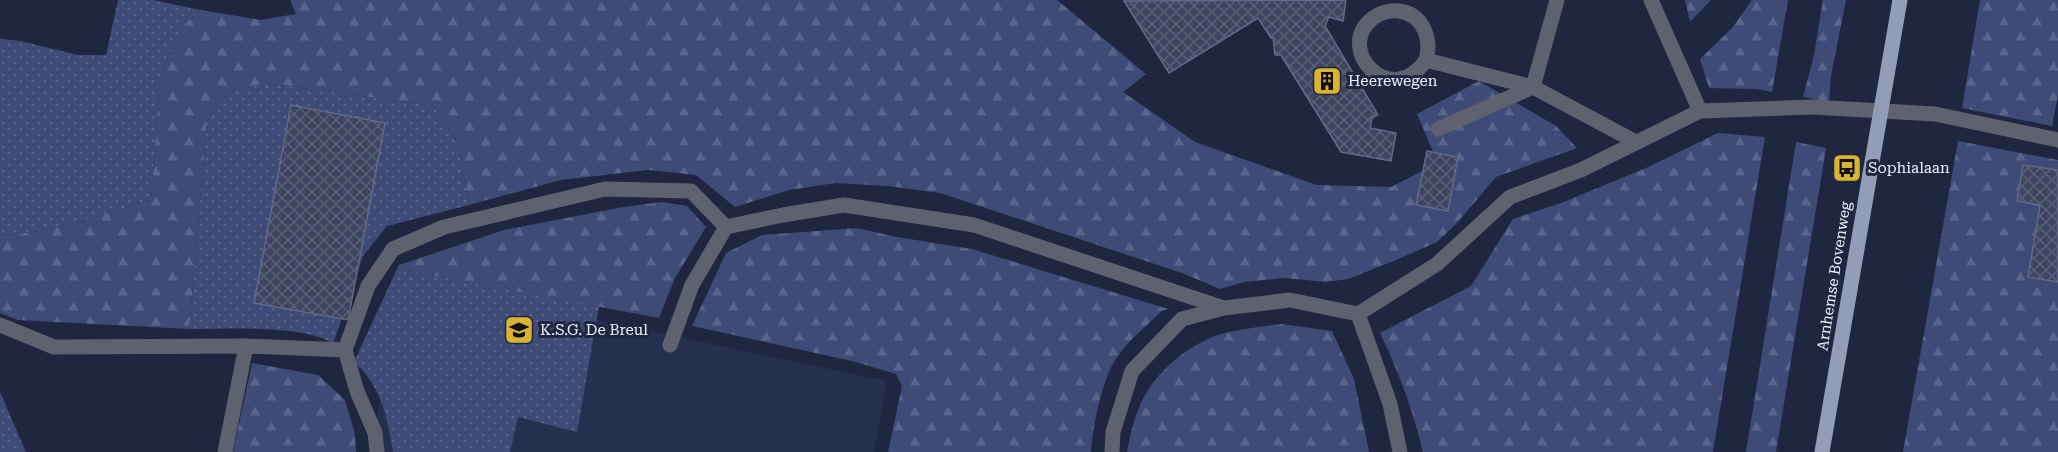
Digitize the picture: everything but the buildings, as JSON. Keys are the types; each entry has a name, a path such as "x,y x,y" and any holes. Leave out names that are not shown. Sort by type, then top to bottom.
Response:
{"main road":[{"name":"Arnhemse Bovenweg","path":"1822,452 1900,0"}],"lane":[{"path":"1533,87 1557,0"},
{"path":"1651,0 1700,111"},
{"path":"1400,11 1410,14 1423,25 1429,50 1426,60 1411,76 1399,80 1382,78 1370,70 1362,56 1360,43 1363,30 1369,21 1379,14 1400,11"},
{"path":"1426,60 1533,87 1636,142"},
{"path":"1438,129 1533,87"},
{"path":"1112,452 1113,432 1132,371 1182,319 1224,308 1290,300 1358,314 1437,264 1510,197 1581,170 1700,111 1812,107 1935,114 2058,140"},
{"path":"377,452 375,433 357,391 345,350 368,286 393,249 444,227 605,189 692,191 726,227"},
{"path":"670,345 692,285 726,227 844,205 974,225 1224,308"},
{"path":"1358,314 1390,404 1400,452"},
{"path":"0,325 54,347 246,346 345,350"},
{"path":"225,452 246,346"}],"shaded area":[{"name":"K.S.G. De Breul","path":"403,279 887,381 874,452 370,452"}],"green space":[{"path":"118,0 153,0 201,10 181,28 160,78 151,200 57,227 0,235 0,39 21,41 78,55 106,55"},
{"path":"290,0 1057,0 1146,74 1123,92 1195,142 1317,185 1391,187 1438,163 1417,114 1479,81 1556,126 1577,148 1496,177 1456,224 1437,242 1348,279 1325,282 1286,278 1244,282 1220,289 1182,273 940,193 888,186 835,183 789,190 735,207 696,175 648,170 561,180 469,205 457,142 434,106 266,83 229,93 207,122 189,329 18,320 0,313 0,235 57,227 151,200 160,78 181,28 201,10 260,20 296,14"},
{"path":"1685,0 1711,0 1690,22"},
{"path":"1752,0 1788,0 1772,92 1757,89 1709,88 1700,59 1732,28"},
{"path":"1823,0 1846,0 1831,76 1829,102 1803,97 1814,55"},
{"path":"1980,0 2058,0 2058,96 2052,126 1962,108"},
{"path":"266,83 434,106 457,142 469,205 387,226 363,256 333,344 304,333 285,330 189,329 207,122 228,93"},
{"path":"1718,133 1765,137 1713,452 1423,452 1405,391 1380,333 1471,286 1513,219 1561,203 1646,168"},
{"path":"1958,141 2058,160 2058,452 1903,452"},
{"path":"1796,142 1826,148 1776,452 1746,452"},
{"path":"662,202 687,206 706,227 675,278 659,318 397,269 399,265 504,230 623,207"},
{"path":"857,228 972,249 1168,309 1162,311 1136,335 1124,348 1109,371 1098,406 1091,452 888,452 902,386 896,374 852,361 692,326 726,253 762,235"},
{"path":"397,269 599,306 577,432 518,417 510,452 393,452 382,403 371,381 354,362"},
{"path":"1282,324 1332,331 1354,379 1369,452 1127,452 1136,415 1145,395 1164,370 1180,356 1197,345 1223,334"},
{"path":"252,363 318,375 345,400 355,434 356,452 233,452"},
{"path":"0,392 26,452 0,452"}],"place":[{"name":"Heerewegen","path":"1327,81"},
{"name":"Sophialaan","path":"1847,168"},
{"name":"K.S.G. De Breul","path":"519,330"}]}
